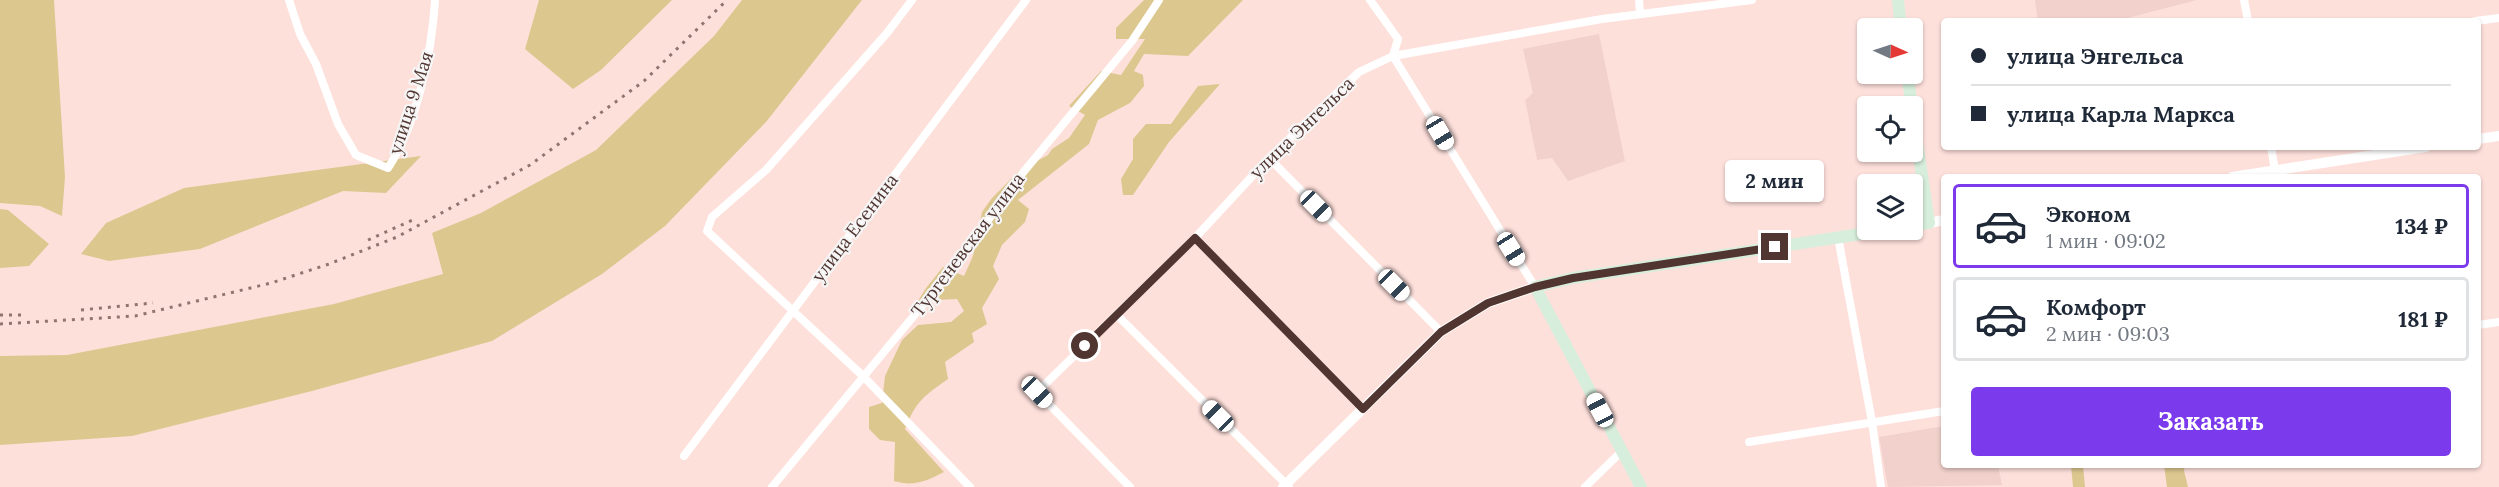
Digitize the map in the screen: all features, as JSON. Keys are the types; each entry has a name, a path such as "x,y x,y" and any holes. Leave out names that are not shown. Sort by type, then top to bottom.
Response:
{"main road":[{"path":"1898,0 1900,18"},
{"path":"1920,162 1929,223 1923,224"},
{"path":"1641,487 1535,287 1573,278 1857,234"}],"street":[{"name":"улица 9 Мая","path":"289,0 300,34 316,64 338,124 356,155 388,168 399,152 425,73 433,28 435,0"},
{"path":"912,0 887,33 766,170 712,217 707,231 863,376 970,487"},
{"name":"улица Есенина","path":"684,456 1026,0"},
{"name":"Тургеневская улица","path":"772,487 951,271 1021,175 1132,41 1159,0"},
{"path":"1117,315 1286,486 1441,332 1488,303 1535,287 1393,56 1398,39 1370,0"},
{"path":"1639,0 1640,14"},
{"name":"улица Энгельса","path":"1130,487 1037,392 1195,238 1269,158 1359,72 1393,56 1640,14 1752,0"},
{"path":"2244,0 2247,18"},
{"path":"2481,20 2499,18"},
{"path":"2481,139 2499,136"},
{"path":"2272,150 2276,170"},
{"path":"2251,174 2406,150"},
{"path":"1269,158 1441,332"},
{"path":"1929,223 1941,221"},
{"path":"1838,237 1872,422 1881,487"},
{"path":"1195,238 1363,409"},
{"path":"2481,325 2499,322"},
{"path":"1749,442 1941,411"},
{"path":"1585,487 1622,451"}],"shaded area":[{"path":"0,0 54,0 65,177 62,216 40,206 0,203"},
{"path":"539,0 672,0 601,70 573,89 525,49"},
{"path":"742,0 862,0 766,122 665,226 602,274 492,341 312,391 132,436 0,445 0,356 67,355 334,304 443,274 432,233 481,213 596,150 714,36"},
{"path":"1144,0 1243,0 1188,56 1144,54 1134,71 1143,75 1144,86 1130,103 1098,120 1089,144 1018,200 1029,209 1025,222 1002,245 993,266 999,279 982,308 987,324 972,333 974,342 945,362 948,379 922,400 905,429 944,472 920,482 894,481 895,442 880,440 869,429 869,407 882,403 885,376 902,340 918,325 951,322 964,311 957,299 918,301 943,267 964,276 973,256 982,212 992,198 1020,170 1048,155 1052,149 1069,138 1085,115 1069,106 1101,71 1121,75 1145,39 1116,39 1116,28"},
{"path":"2035,0 2197,0 2128,18 2038,18"},
{"path":"1599,34 1625,161 1568,181 1552,158 1537,160 1525,100 1533,93 1523,49"},
{"path":"1220,84 1169,142 1133,195 1123,195 1121,179 1133,159 1133,139 1146,124 1171,124 1198,86"},
{"path":"421,156 386,193 343,191 200,249 109,261 81,254 106,223 184,188"},
{"path":"0,209 8,210 49,244 29,266 0,268"},
{"path":"1941,427 1941,468 1999,468 2002,485 1888,487 1879,437"},
{"path":"2071,468 2083,468 2085,487 2073,487"},
{"path":"2164,468 2184,468 2188,487 2167,487"}],"railway":[{"path":"0,324 135,316 271,283 329,264 397,237 530,165 644,81 727,0"},
{"path":"368,240 417,218"},
{"path":"81,310 153,303"},
{"path":"0,315 21,315"}],"route":[{"path":"1085,346 1195,238 1363,409 1441,332 1488,303 1535,287 1573,278 1775,247"}]}
